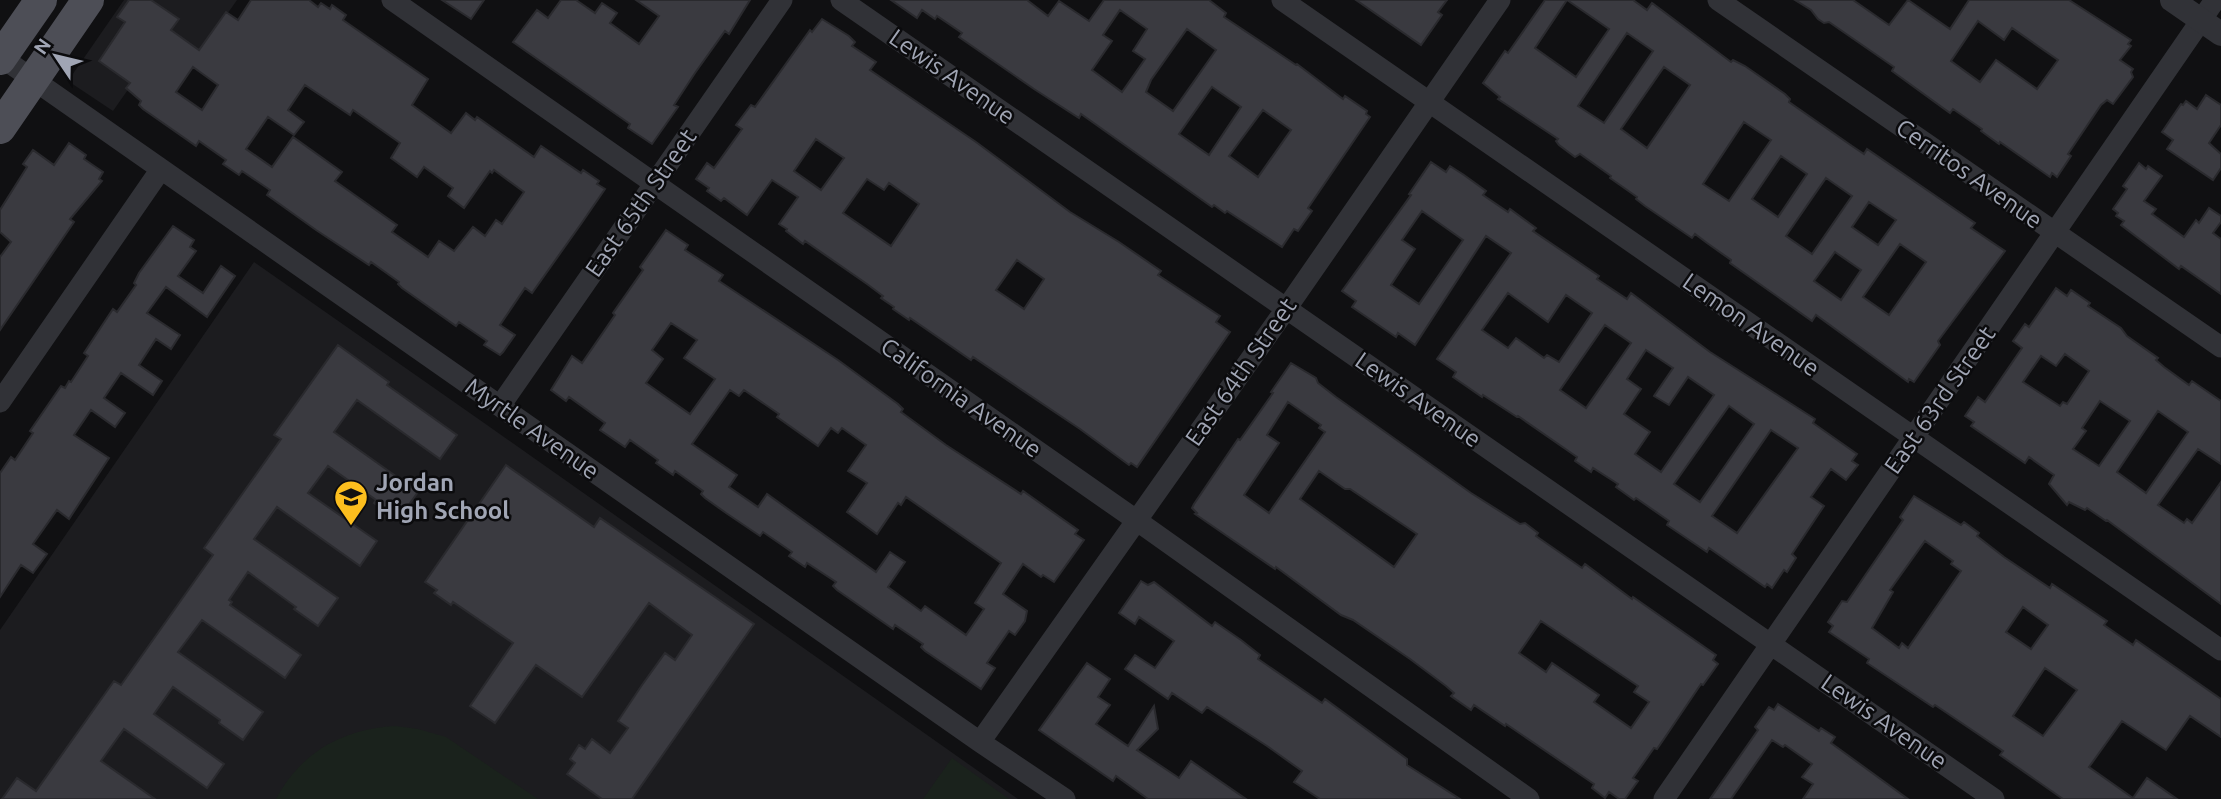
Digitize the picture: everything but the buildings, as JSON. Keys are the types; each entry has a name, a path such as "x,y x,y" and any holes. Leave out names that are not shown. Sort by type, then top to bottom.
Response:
{"main road":[{"path":"1,58 41,0"},
{"path":"0,128 88,0"}],"street":[{"name":"California Avenue","path":"392,0 1136,520 1529,799"},
{"name":"East 65th Street","path":"500,406 782,0"},
{"name":"Lewis Avenue","path":"841,0 1994,799"},
{"name":"Lemon Avenue","path":"1282,0 2221,650"},
{"name":"East 64th Street","path":"980,742 1500,0"},
{"name":"Cerritos Avenue","path":"1718,0 2221,347"},
{"path":"2172,0 2212,18"},
{"name":"East 63rd Street","path":"1664,799 2055,233 2212,18"},
{"name":"Myrtle Avenue","path":"1,58 1065,799"},
{"path":"0,401 161,169"}],"shaded area":[{"path":"124,0 237,0 190,67 158,47 113,111 68,81"},
{"name":"Jordan High School","path":"254,262 1018,799 0,799 0,630"},
{"path":"395,726 446,737 538,799 276,799 298,768 325,746 358,732"},
{"path":"952,758 1009,799 923,799"}],"place":[{"name":"Jordan High School","path":"351,527"}]}
